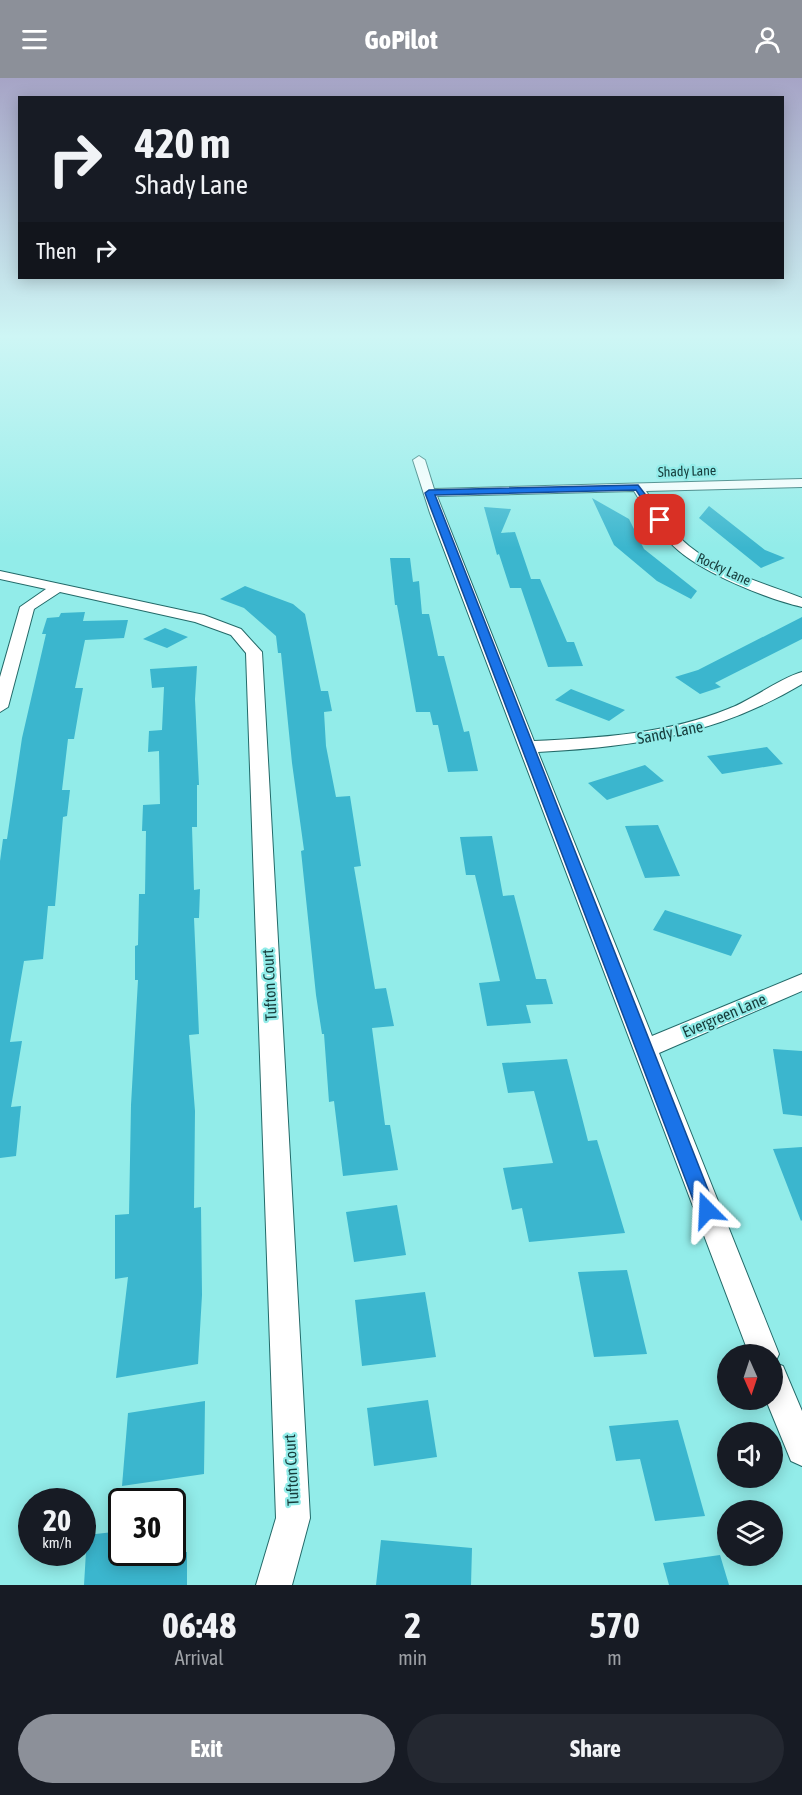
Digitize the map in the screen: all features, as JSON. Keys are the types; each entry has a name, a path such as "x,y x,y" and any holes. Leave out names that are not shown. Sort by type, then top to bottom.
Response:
{"street":[{"path":"419,460 429,493 527,747 760,1344"},
{"name":"Shady Lane","path":"429,493 802,483"},
{"name":"Rocky Lane","path":"638,488 672,536 689,552 717,568 802,603"},
{"name":"Tufton Court","path":"0,575 199,618 236,632 254,652 293,1518 274,1585"},
{"path":"0,707 27,608 58,587"},
{"name":"Sandy Lane","path":"527,747 609,742 676,733 732,716 802,677"},
{"name":"Evergreen Lane","path":"645,1048 802,982"},
{"path":"783,1403 802,1450"}],"building":[{"path":"592,498 629,519 644,549 697,591 691,599 657,581 614,545"},
{"path":"709,506 765,550 785,558 761,568 699,518"},
{"path":"484,507 511,509 501,533 515,532 531,579 540,579 567,642 574,642 583,666 548,667 521,588 510,588 499,554 497,555"},
{"path":"390,558 410,558 413,582 419,581 422,614 429,614 438,656 444,656 464,732 469,731 478,771 448,772 438,725 433,725 430,712 416,712 397,605 395,605"},
{"path":"245,586 293,604 305,614 321,691 328,691 332,711 324,712 326,746 336,797 350,796 361,866 354,867 375,989 386,988 394,1026 372,1028 385,1125 390,1125 398,1170 343,1176 334,1101 329,1102 324,1034 322,1034 316,995 301,851 304,850 292,763 281,653 278,653 276,636 244,608 220,599"},
{"path":"85,612 83,621 128,620 124,638 85,640 75,688 83,688 74,739 68,739 62,790 70,790 67,816 63,817 55,906 48,906 43,959 24,961 10,1042 22,1041 11,1107 21,1106 16,1156 0,1158 0,861 3,839 7,839 22,738 46,634 42,634 47,618 59,617 61,613"},
{"path":"802,617 802,639 715,683 721,687 700,694 675,677 698,670"},
{"path":"165,628 188,637 167,648 143,639"},
{"path":"197,666 195,699 199,785 197,785 197,827 192,827 194,890 200,889 199,918 194,918 199,1034 189,1035 195,1111 194,1208 201,1207 202,1295 198,1364 116,1378 128,1277 115,1279 115,1215 129,1214 131,1105 138,980 135,980 135,946 138,945 139,894 145,894 146,831 142,831 143,805 160,804 159,751 148,752 149,731 162,730 164,687 152,688 150,669"},
{"path":"571,689 625,710 609,721 555,700"},
{"path":"767,747 783,764 722,774 707,756"},
{"path":"645,765 664,781 607,800 588,783"},
{"path":"658,825 680,876 645,878 625,826"},
{"path":"492,836 503,896 514,895 536,979 546,979 553,1004 526,1005 531,1023 487,1026 479,983 500,981 475,875 466,875 460,837"},
{"path":"665,910 742,935 731,956 653,930"},
{"path":"773,1049 802,1051 802,1116 783,1114"},
{"path":"567,1059 588,1141 597,1140 625,1233 529,1242 522,1208 512,1210 503,1168 553,1163 534,1091 508,1093 502,1063"},
{"path":"802,1147 802,1220 801,1221 773,1149"},
{"path":"397,1205 406,1255 354,1262 346,1212"},
{"path":"627,1270 647,1354 594,1357 578,1272"},
{"path":"425,1292 436,1357 362,1366 355,1300"},
{"path":"428,1400 437,1457 374,1466 367,1408"},
{"path":"205,1401 204,1474 122,1486 128,1413"},
{"path":"678,1420 705,1516 655,1521 640,1459 616,1461 609,1426"},
{"path":"108,1533 108,1566 186,1566 187,1552 187,1585 84,1585 85,1566 96,1566 96,1534"},
{"path":"381,1540 472,1548 471,1585 376,1585"},
{"path":"717,1555 717,1566 723,1566 729,1585 669,1585 663,1563"}],"route":[{"path":"660,520 638,488 429,493 707,1210"}]}
